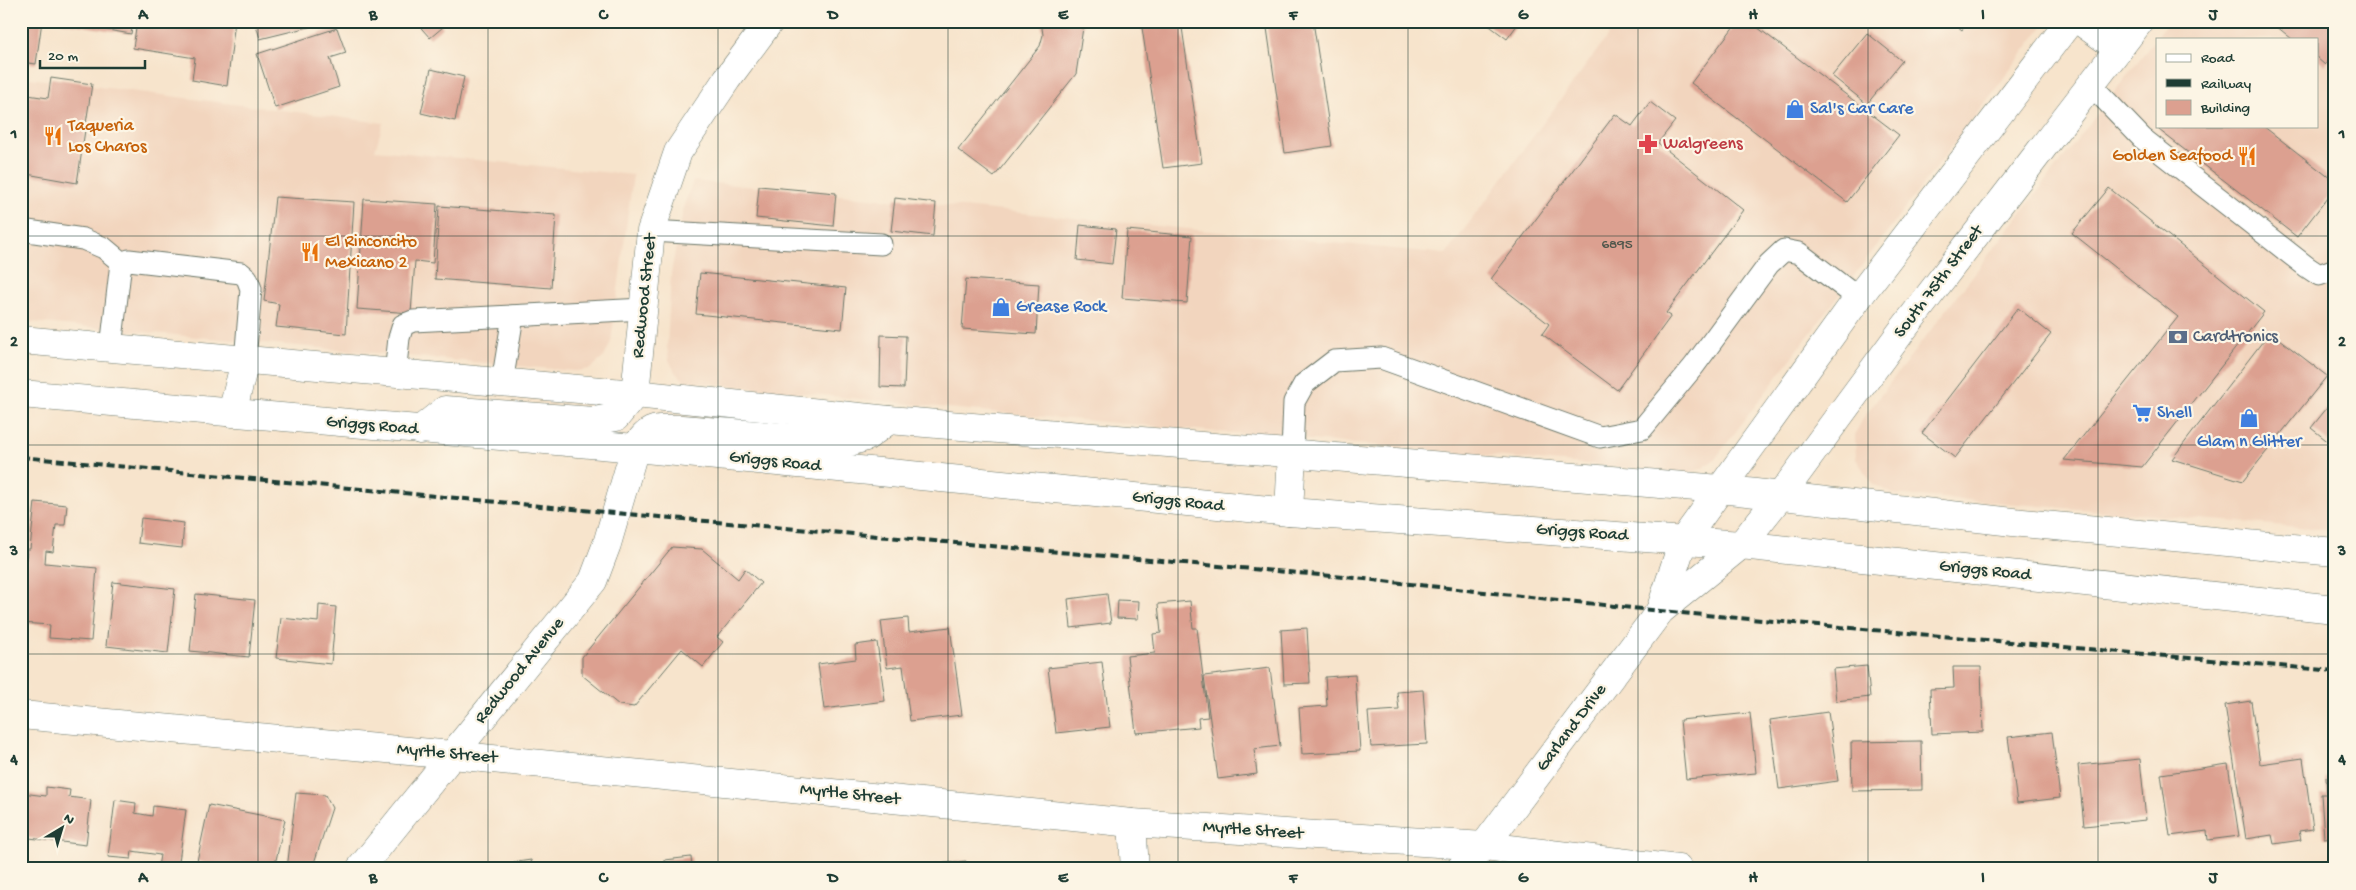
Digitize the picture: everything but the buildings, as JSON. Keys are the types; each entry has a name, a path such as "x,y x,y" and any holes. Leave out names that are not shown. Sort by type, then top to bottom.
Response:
{"main road":[{"name":"Redwood Street","path":"635,394 651,231 678,152 727,79 770,21"},
{"path":"1683,541 1858,298 2070,21"},
{"path":"2080,21 2119,49"},
{"name":"South 75th Street","path":"1741,545 1780,496 1900,332 2140,21"},
{"path":"21,340 635,394 889,420 1720,488 2014,522 2335,552"},
{"path":"232,413 246,361"},
{"name":"Griggs Road","path":"21,394 635,448 1289,512 1741,545 2335,609"},
{"path":"420,430 445,410 594,421 616,417 635,394"},
{"path":"635,448 644,434 655,429 681,429 850,442 866,437 889,420"},
{"name":"Redwood Avenue","path":"360,869 593,581 607,544 635,448"},
{"path":"1289,512 1292,453"},
{"name":"Garland Drive","path":"1660,611 1683,541"},
{"name":"Garland Drive","path":"1460,869 1482,857 1660,611 1741,545"},
{"name":"Myrtle Street","path":"21,715 452,755 1482,857 1678,869"},
{"path":"1132,823 1135,869"}],"lane":[{"path":"2091,85 2142,138 2307,267 2319,275 2335,269"},
{"path":"21,230 82,239 104,248 122,264"},
{"path":"651,231 881,244"},
{"path":"1292,453 1294,402 1304,384 1334,361 1381,358 1600,437 1642,429 1694,366 1770,264 1784,250 1799,253 1858,298"},
{"path":"122,264 129,260 241,273 247,278 251,289 246,361"},
{"path":"111,348 122,264"},
{"path":"395,374 398,338 403,326 413,321 644,309"},
{"path":"502,383 512,316"}],"shaded area":[{"path":"1619,21 2047,21 1715,459 1701,469 1688,473 969,410 685,381 675,372 669,360 667,347 671,273 684,205 693,181 1446,254"},
{"path":"2169,21 2335,21 2335,530 1893,494 1873,484 1856,459 1855,435 1863,418"},
{"path":"21,77 383,123 375,150 633,175 611,342 604,357 590,369 575,371 21,321"}],"railway":[{"path":"21,457 615,513 1355,578 1660,611 2335,671"}],"place":[{"name":"Sal's Car Care","path":"1795,109"},
{"name":"Taqueria Los Charos","path":"53,136"},
{"name":"Walgreens","path":"1648,144"},
{"name":"Golden Seafood","path":"2247,156"},
{"name":"El Rinconcito Mexicano 2","path":"310,252"},
{"name":"Grease Rock","path":"1001,307"},
{"name":"Cardtronics","path":"2178,337"},
{"name":"Shell","path":"2142,413"},
{"name":"Glam n Glitter","path":"2249,418"}]}
